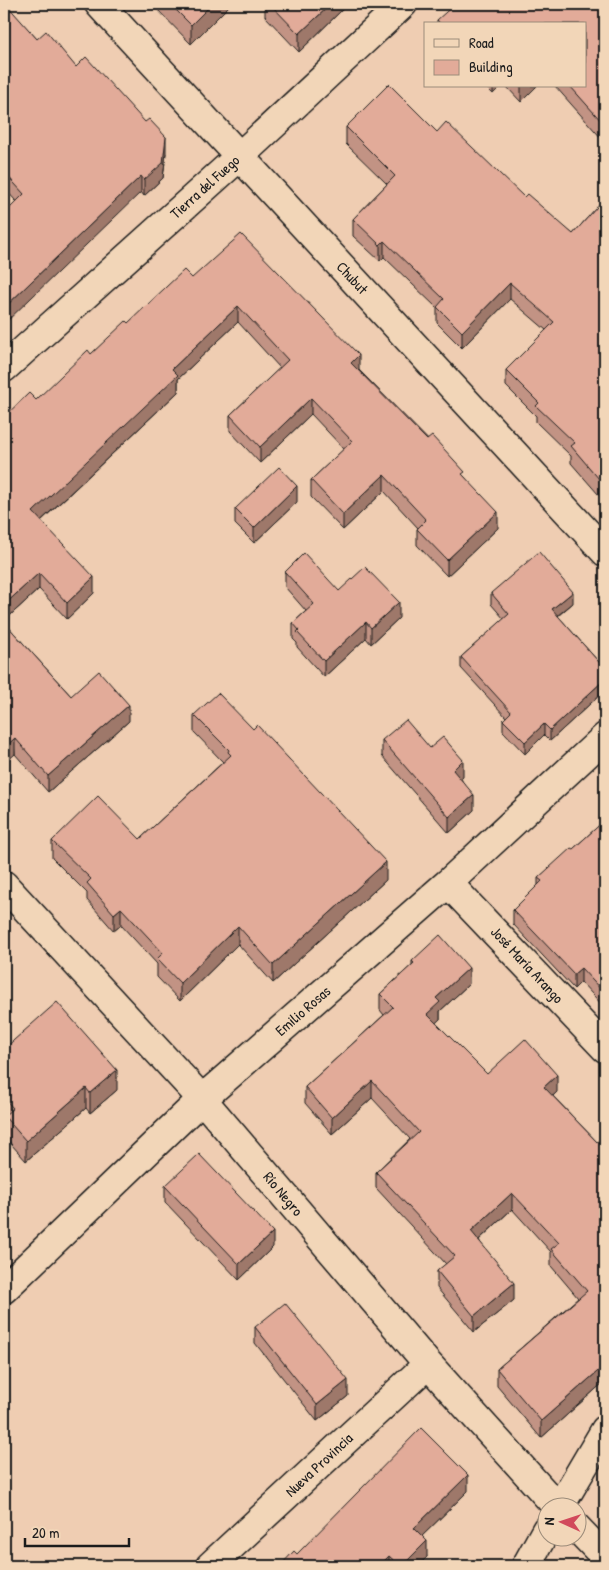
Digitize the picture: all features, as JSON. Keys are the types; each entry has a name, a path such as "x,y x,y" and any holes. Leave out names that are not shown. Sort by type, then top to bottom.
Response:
{"street":[{"name":"Chubut","path":"99,4 605,552"},
{"name":"Tierra del Fuego","path":"4,368 240,156 403,4"},
{"name":"Emilio Rosas","path":"4,1289 202,1099 448,883 605,738"},
{"name":"José María Arango","path":"448,883 605,1048"},
{"name":"Río Negro","path":"4,885 202,1099 428,1364 549,1498"},
{"name":"Nueva Provincia","path":"210,1566 428,1364"},
{"path":"564,1498 605,1430"},
{"path":"586,1537 605,1557"},
{"path":"526,1566 536,1548"}],"building":[{"path":"4,4 37,39 46,31 76,67 86,57 145,122 149,119 166,137 163,163 144,180 141,176 4,308 4,214 24,194 4,172"},
{"path":"170,4 212,4 191,25"},
{"path":"270,4 331,4 299,34"},
{"path":"455,4 605,4 605,121 603,123 572,88 586,88 586,22 439,22 437,20"},
{"path":"389,84 437,132 446,122 524,197 527,194 573,234 605,198 605,486 571,446 575,443 536,406 539,403 506,370 554,322 510,283 462,332 437,307 444,299 384,241 380,245 353,219 395,176 346,127"},
{"path":"241,234 359,355 351,363 427,440 432,436 465,472 462,474 498,512 447,560 417,529 426,520 384,475 343,514 311,480 352,441 311,398 260,447 230,415 288,360 238,306 172,369 178,375 33,512 94,577 67,603 39,573 4,605 4,417 29,393 36,400 88,350 91,354 126,321 128,323 184,270 192,278"},
{"path":"279,467 297,486 254,528 235,509"},
{"path":"539,552 573,592 552,609 605,669 605,679 550,730 544,724 525,742 503,720 511,712 461,657 509,614 491,593"},
{"path":"304,553 339,591 365,567 399,602 371,628 366,622 324,661 297,632 299,630 293,623 314,604 285,572"},
{"path":"4,622 71,696 99,671 129,705 48,776 15,738 4,748"},
{"path":"218,693 253,729 257,725 386,862 273,965 238,926 180,983 157,959 163,953 121,908 114,914 87,883 91,879 52,841 98,796 140,839 231,755 228,752 229,750 194,715"},
{"path":"406,720 430,748 443,737 463,760 453,770 474,795 449,817 382,740"},
{"path":"605,820 605,994 581,968 574,974 513,910 542,881 538,878"},
{"path":"440,935 469,968 436,998 440,1002 427,1014 487,1074 525,1039 557,1075 544,1087 597,1142 605,1134 605,1365 541,1421 497,1369 587,1291 551,1249 559,1243 512,1193 471,1231 514,1283 474,1316 437,1271 455,1256 376,1172 419,1132 372,1081 332,1118 305,1087 393,1007 380,994 414,963 412,961"},
{"path":"57,1002 117,1070 90,1093 86,1088 26,1141 4,1116 13,1108 4,1098 4,1047"},
{"path":"199,1154 273,1232 239,1264 165,1186"},
{"path":"285,1303 348,1380 317,1405 255,1327"},
{"path":"421,1428 468,1475 414,1528 427,1541 402,1566 389,1556 379,1566 280,1566 294,1551 297,1554"}]}
